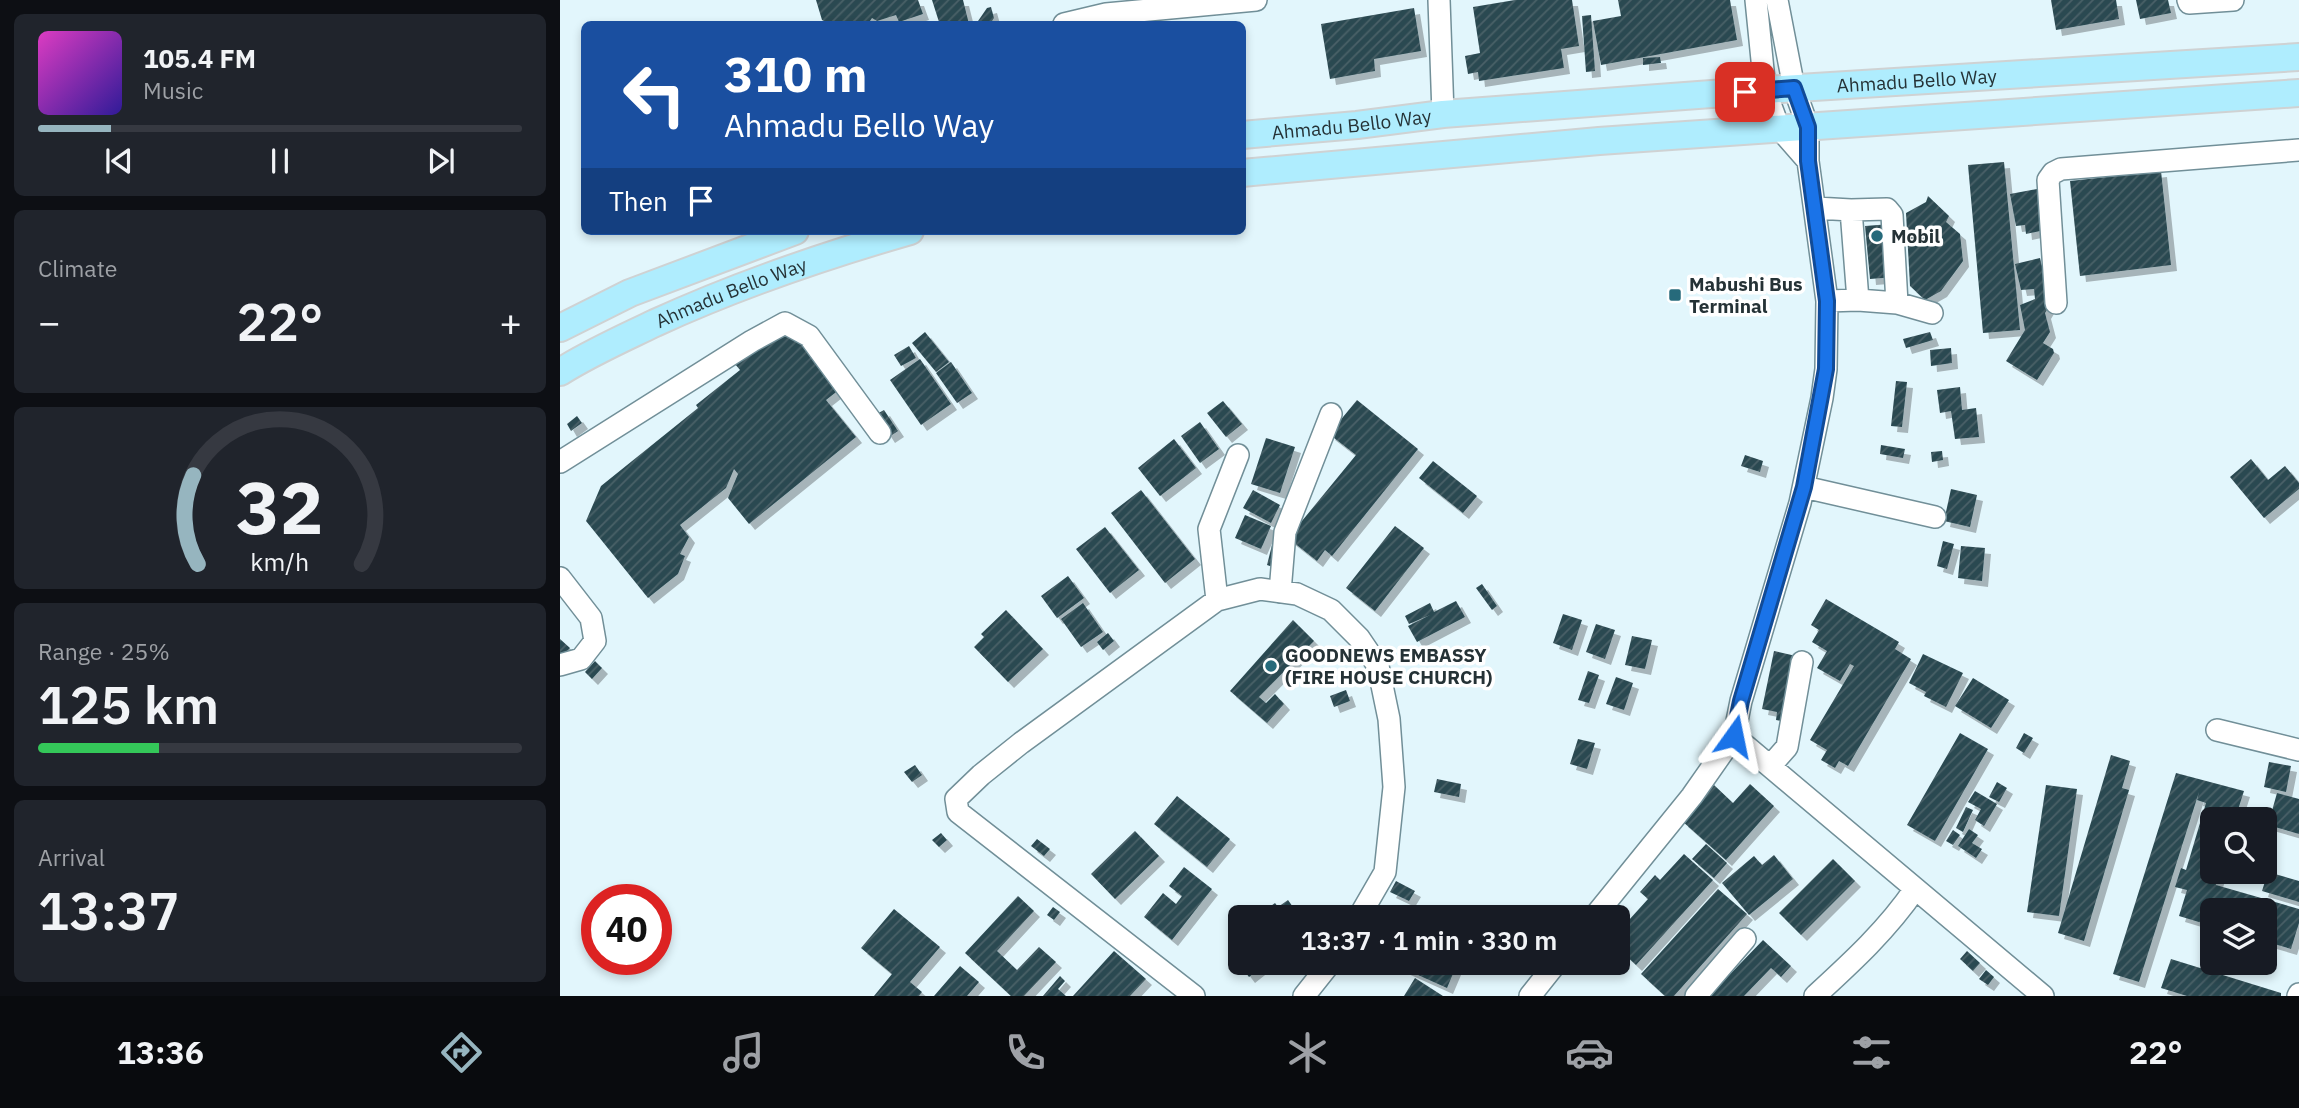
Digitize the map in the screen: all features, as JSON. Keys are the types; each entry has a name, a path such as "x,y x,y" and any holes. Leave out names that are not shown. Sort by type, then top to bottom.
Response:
{"main road":[{"name":"Ahmadu Bello Way","path":"1246,135 1443,114 1765,90 2299,57"},
{"name":"Ahmadu Bello Way","path":"1246,173 1599,141 2299,93"},
{"name":"Ahmadu Bello Way","path":"560,328 630,293 784,235"},
{"name":"Ahmadu Bello Way","path":"560,372 587,354 700,303 779,272 897,235"}],"street":[{"path":"1072,21 1104,7 1256,0"},
{"path":"1439,0 1443,114"},
{"path":"1756,0 1765,90 1779,128 1808,161"},
{"path":"1604,905 1692,796 1734,736 1741,701 1804,487 1826,369 1827,301 1808,161 1808,127 1794,88 1777,0"},
{"path":"2188,0 2189,3 2198,4 2233,0"},
{"path":"2056,303 2048,180 2053,173 2061,169 2299,150"},
{"path":"1816,208 1887,209 1891,212 1897,303"},
{"path":"1852,210 1858,300"},
{"path":"1827,301 1897,303 1932,313"},
{"path":"560,462 785,323 810,336 880,433"},
{"path":"1280,592 1285,532 1331,414"},
{"path":"1217,600 1209,529 1237,455"},
{"path":"1804,487 1936,517"},
{"path":"560,578 592,618 595,641 581,659 560,665"},
{"path":"1194,996 958,812 956,799 1020,743 1217,600 1260,589 1297,594 1331,610 1359,638 1378,666 1390,719 1394,787 1385,872 1366,905"},
{"path":"1762,760 1773,763 1787,747 1802,662"},
{"path":"2217,730 2299,750"},
{"path":"1734,736 2043,996"},
{"path":"1815,996 1877,938 1896,917 1915,889"},
{"path":"1696,996 1745,939"},
{"path":"1304,996 1321,975"},
{"path":"1530,996 1547,975"}],"building":[{"path":"816,0 918,0 923,14 902,21 899,21 896,15 877,21 872,18 870,21 822,20"},
{"path":"932,0 963,0 968,21 939,21"},
{"path":"1515,0 1572,0 1579,46 1561,49 1564,68 1479,81 1478,72 1468,74 1465,56 1480,53 1473,7"},
{"path":"1618,0 1730,0 1737,40 1601,65 1593,21 1621,16"},
{"path":"2051,0 2116,0 2119,19 2056,30"},
{"path":"2136,0 2168,0 2171,13 2140,19"},
{"path":"991,7 994,18 992,21 978,21 987,8"},
{"path":"1414,8 1421,51 1374,59 1375,71 1330,79 1321,24"},
{"path":"1591,15 1595,71 1586,72 1582,16"},
{"path":"1660,57 1661,63 1643,65 1643,58"},
{"path":"2004,162 2020,330 1983,333 1968,165"},
{"path":"2161,171 2171,265 2080,276 2070,181"},
{"path":"2037,189 2045,230 2026,234 2025,225 2016,226 2010,194"},
{"path":"1928,196 1949,216 1946,222 1960,234 1963,261 1941,291 1925,300 1910,286 1906,213 1926,202"},
{"path":"1891,224 1895,277 1870,279 1865,226"},
{"path":"2040,258 2051,303 2045,313 2050,332 2043,343 2053,349 2054,353 2037,380 2006,361 2025,330 2020,305 2035,299 2034,289 2021,290 2015,264"},
{"path":"781,327 796,333 840,389 826,400 856,437 749,524 728,498 738,474 734,469 726,488 680,525 689,537 680,554 685,556 678,574 648,598 586,521 601,486 698,408 696,405 740,370 735,364"},
{"path":"925,332 949,362 936,372 912,343"},
{"path":"1930,332 1933,340 1906,348 1903,339"},
{"path":"909,346 916,358 901,366 894,355"},
{"path":"1951,348 1952,363 1931,366 1930,350"},
{"path":"920,359 951,404 921,425 890,380"},
{"path":"951,362 972,393 957,403 936,373"},
{"path":"1896,381 1907,382 1902,427 1891,426"},
{"path":"1960,387 1962,410 1976,408 1979,437 1955,439 1951,411 1940,413 1937,390"},
{"path":"1357,400 1418,449 1332,556 1325,550 1317,561 1288,538 1356,455 1329,434"},
{"path":"1223,401 1242,424 1226,437 1207,413"},
{"path":"884,410 898,431 889,437 875,415"},
{"path":"577,416 582,423 571,431 567,424"},
{"path":"1200,422 1219,449 1200,463 1181,436"},
{"path":"1266,438 1295,447 1280,493 1251,484"},
{"path":"1174,439 1196,468 1160,496 1138,468"},
{"path":"1881,445 1905,449 1903,458 1880,454"},
{"path":"1942,451 1943,460 1932,462 1931,452"},
{"path":"1745,455 1763,461 1760,472 1741,466"},
{"path":"2251,459 2268,480 2285,466 2299,483 2299,489 2264,518 2230,477"},
{"path":"1433,461 1477,496 1463,513 1419,478"},
{"path":"1951,489 1977,495 1970,527 1944,521"},
{"path":"1141,490 1195,559 1165,583 1111,513"},
{"path":"1253,490 1280,505 1271,523 1243,508"},
{"path":"1245,515 1271,526 1261,549 1235,538"},
{"path":"1395,526 1424,548 1375,611 1346,588"},
{"path":"1105,527 1139,570 1110,593 1076,549"},
{"path":"1943,541 1954,544 1947,569 1937,566"},
{"path":"1272,545 1281,547 1276,568 1267,565"},
{"path":"1961,546 1985,548 1982,581 1958,578"},
{"path":"1068,576 1084,598 1057,618 1041,596"},
{"path":"1482,584 1497,606 1492,610 1476,588"},
{"path":"1826,599 1899,642 1895,649 1911,659 1848,766 1839,761 1835,768 1821,760 1827,750 1810,740 1854,666 1850,664 1840,681 1817,668 1827,651 1812,642 1819,630 1811,625"},
{"path":"1456,601 1465,617 1417,642 1408,626 1430,615 1409,624 1405,616 1430,603 1434,612"},
{"path":"1083,603 1103,632 1081,647 1061,619"},
{"path":"1006,610 1043,649 1008,682 974,647 984,637 981,634"},
{"path":"1563,614 1582,620 1572,650 1553,643"},
{"name":"GOODNEWS EMBASSY (FIRE HOUSE CHURCH)","path":"1293,620 1314,641 1259,697 1266,703 1275,694 1284,704 1267,723 1230,691"},
{"path":"1596,624 1615,630 1605,659 1586,652"},
{"path":"1108,633 1114,641 1103,650 1097,642"},
{"path":"1632,636 1652,640 1645,669 1625,665"},
{"path":"560,639 570,648 560,658"},
{"path":"1774,651 1796,656 1782,721 1776,720 1777,712 1762,709"},
{"path":"1923,654 1963,673 1946,707 1924,696 1926,692 1909,683"},
{"path":"595,661 602,668 592,679 585,672"},
{"path":"1588,671 1599,675 1589,703 1578,700"},
{"path":"1616,677 1633,683 1624,710 1606,704"},
{"path":"1973,678 2009,700 1991,728 1955,706"},
{"path":"1346,690 1350,701 1334,707 1330,696"},
{"path":"1960,733 1988,749 1935,841 1907,825"},
{"path":"2024,733 2033,738 2024,753 2016,748"},
{"path":"1578,739 1595,743 1587,769 1570,764"},
{"path":"2111,755 2130,761 2122,788 2129,790 2084,941 2058,933"},
{"path":"2269,762 2291,766 2286,792 2264,787"},
{"path":"915,765 922,775 912,782 904,772"},
{"path":"2176,773 2244,791 2239,807 2205,807 2206,803 2197,800 2199,792 2139,982 2113,974"},
{"path":"1437,779 1461,784 1459,797 1434,792"},
{"path":"1997,782 2007,788 1999,802 1989,797"},
{"path":"1750,784 1774,806 1726,860 1682,821 1714,785 1733,803"},
{"path":"2046,785 2077,789 2059,916 2027,912"},
{"path":"1975,791 1997,804 1984,826 1975,820 1981,809 1968,802"},
{"path":"2277,793 2299,799 2299,834 2277,828 2277,807 2273,807"},
{"path":"1177,796 1230,839 1207,867 1154,824"},
{"path":"1966,807 1973,810 1963,832 1956,828"},
{"path":"2200,823 2200,884 2216,884 2261,898 2200,898 2200,922 2179,916 2187,890 2175,887 2181,868 2186,870"},
{"path":"1969,829 1978,835 1972,843 1982,849 1976,858 1958,846"},
{"path":"1953,830 1960,835 1953,845 1946,841"},
{"path":"1135,831 1159,856 1115,899 1091,874"},
{"path":"941,833 947,840 939,847 932,840"},
{"path":"1037,839 1050,849 1044,856 1031,846"},
{"path":"1706,844 1727,863 1714,878 1692,859"},
{"path":"1684,854 1713,880 1636,965 1630,959 1630,919 1648,899 1640,892 1655,875 1660,880"},
{"path":"1774,855 1793,879 1749,915 1722,883 1754,856 1762,865"},
{"path":"1833,859 1855,881 1801,935 1779,913"},
{"path":"1184,867 1212,889 1172,940 1144,917 1163,893 1176,904 1182,896 1169,886"},
{"path":"2277,875 2299,881 2299,902 2262,891 2264,884 2277,884"},
{"path":"1396,881 1415,891 1409,901 1390,892"},
{"path":"1718,889 1747,914 1674,996 1665,996 1641,974"},
{"path":"1018,896 1034,911 997,951 1017,970 1039,947 1056,962 1024,996 1011,996 965,953"},
{"path":"2277,903 2299,909 2299,923 2291,949 2277,945"},
{"path":"1053,907 1060,912 1054,920 1047,915"},
{"path":"894,909 940,947 910,982 922,992 919,996 874,996 892,974 861,948"},
{"path":"1763,940 1791,966 1781,977 1771,968 1744,996 1709,996"},
{"path":"1114,951 1146,979 1130,996 1073,996"},
{"path":"1967,951 1980,963 1973,971 1960,959"},
{"path":"2171,959 2200,968 2200,975 2223,975 2281,993 2281,996 2187,996 2161,988"},
{"path":"960,966 979,982 967,996 934,996"},
{"path":"1986,970 1994,977 1988,985 1979,979"},
{"path":"1418,975 1452,975 1447,988"},
{"path":"1060,976 1065,981 1058,989 1066,996 1043,996"},
{"path":"1415,978 1443,996 1404,996"}],"place":[{"name":"Mobil","path":"1877,236"},
{"name":"Mabushi Bus Terminal","path":"1675,295"},
{"name":"GOODNEWS EMBASSY (FIRE HOUSE CHURCH)","path":"1271,666"}],"route":[{"path":"1734,736 1741,701 1800,503 1826,369 1827,301 1808,161 1808,127 1794,88 1745,92"}]}
